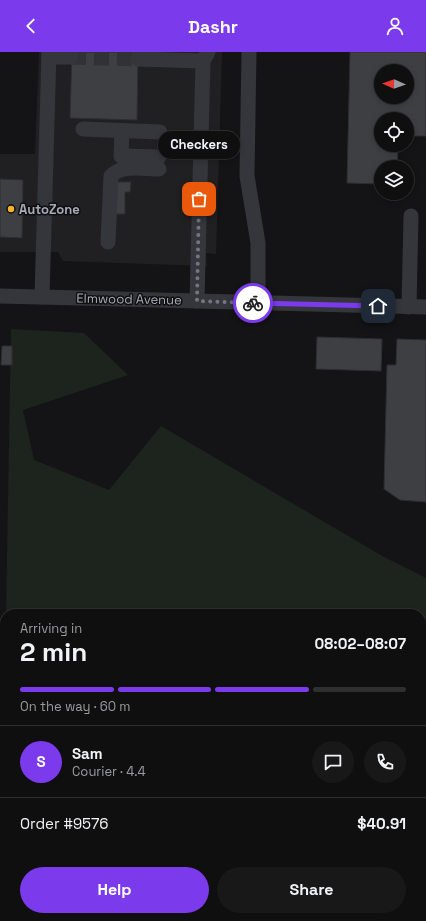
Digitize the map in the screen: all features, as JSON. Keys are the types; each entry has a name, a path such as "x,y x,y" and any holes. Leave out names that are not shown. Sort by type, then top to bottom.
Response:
{"street":[{"path":"249,52 247,176 258,244 258,303"},
{"path":"42,297 49,54 71,57"},
{"path":"138,59 205,57 197,301"},
{"path":"83,129 160,132"},
{"path":"108,242 111,176 115,172 122,169 159,163 121,156 122,131"},
{"path":"409,307 411,216"},
{"name":"Elmwood Avenue","path":"0,296 426,307"}],"shaded area":[{"path":"39,52 222,52 216,254 206,253 207,266 63,261 58,252 0,252 0,154 35,154"},
{"path":"11,329 84,333 128,375 23,410 34,460 109,490 161,426 384,557 426,578 426,609 6,609"}],"building":[{"path":"72,52 138,52 137,120 70,118"},
{"path":"350,52 426,52 426,136 414,136 414,112 374,112 374,152 398,152 397,160 374,160 374,184 347,183"},
{"name":"AutoZone","path":"0,179 23,180 22,238 0,237"},
{"path":"116,182 131,182 130,192 125,192 125,214 113,214"},
{"path":"317,337 382,339 381,371 316,369"},
{"path":"397,339 426,340 426,502 400,500 384,489 387,365 396,365"},
{"path":"2,346 12,346 12,365 1,365"}],"tunnel":[{"path":"71,57 138,59"}],"way so far":[{"path":"199,199 197,301 253,303"}],"place":[{"name":"Checkers","path":"199,199"},
{"name":"AutoZone","path":"11,209"}],"route":[{"path":"253,303 378,306"}]}
